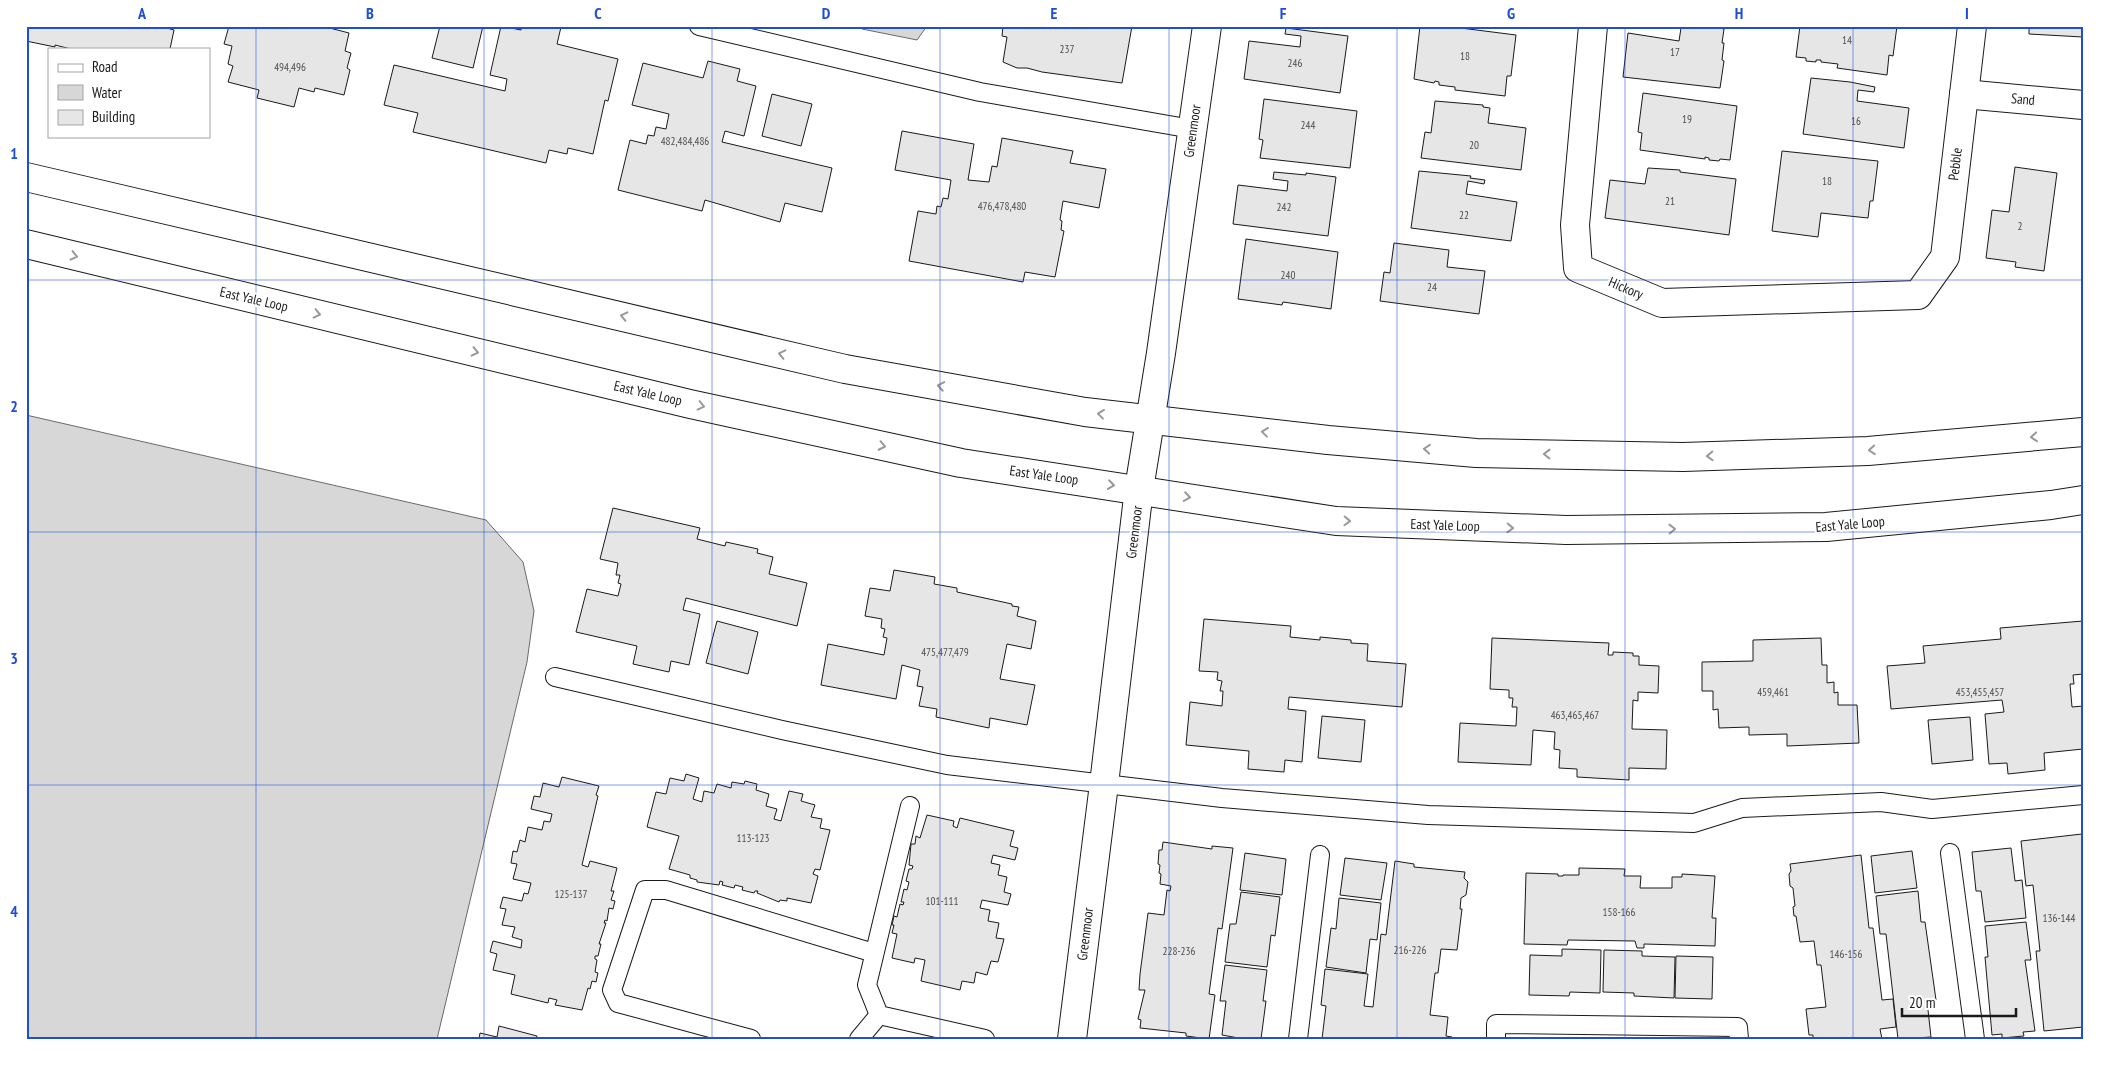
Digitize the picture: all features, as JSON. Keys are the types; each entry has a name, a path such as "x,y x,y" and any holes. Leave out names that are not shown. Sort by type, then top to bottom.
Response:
{"main road":[{"name":"Greenmoor","path":"1072,1039 1139,489 1161,353 1207,26"},
{"name":"Hickory","path":"1593,26 1574,225 1578,268 1662,303 1918,295"},
{"name":"Pebble","path":"1918,295 1945,257 1972,26"},
{"name":"Sand","path":"1964,94 2083,105"},
{"path":"26,177 845,369 1085,412 1328,440 1476,453 1683,457 1868,451 2083,432"},
{"name":"East Yale Loop","path":"26,244 690,404 961,463 1139,489 1336,521 1566,530 1826,527 2051,505 2083,500"}],"lane":[{"path":"699,26 980,92 1192,128"},
{"path":"555,677 782,730 947,765 1222,798 1428,815 1694,823 1742,808 1881,802 1932,809 2083,795"},
{"path":"879,1015 866,985 910,806"},
{"path":"1950,853 1975,1039"},
{"path":"1298,1039 1320,855"},
{"path":"751,1039 618,1004 612,990 645,890 666,890 874,953"},
{"path":"859,1039 879,1015"},
{"path":"879,1015 985,1039"},
{"path":"1496,1039 1496,1024 1738,1027 1739,1039"}],"water":[{"path":"863,26 927,26 917,40 862,29"},
{"path":"26,415 486,520 523,562 534,611 527,662 437,1039 26,1039"}],"building":[{"path":"26,26 160,26 174,30 170,48 67,48 26,41"},
{"path":"229,26 322,26 349,33 345,51 351,53 347,68 350,70 344,95 315,88 314,92 299,88 294,107 257,98 259,90 228,82 233,66 228,64 232,46 224,44"},
{"path":"440,26 483,26 473,68 432,58"},
{"path":"501,26 521,30 522,26 561,27 557,44 618,59 608,101 605,100 593,154 568,148 567,154 549,150 546,163 413,132 418,113 384,105 394,65 505,91 507,79 490,75"},
{"path":"1003,26 1132,26 1122,83 1017,68 1003,62 1007,37 1002,36"},
{"path":"1420,26 1445,26 1516,35 1511,76 1507,76 1505,96 1455,90 1455,87 1439,85 1439,82 1435,81 1434,83 1414,79"},
{"path":"1668,26 1711,26 1724,29 1722,60 1724,61 1720,88 1623,77 1628,33 1679,41 1681,28"},
{"path":"1800,26 1897,26 1893,56 1889,55 1887,75 1837,68 1838,64 1821,62 1821,60 1816,60 1816,62 1806,61 1806,58 1796,57"},
{"path":"2029,26 2083,26 2083,37 2029,34"},
{"path":"1286,28 1348,36 1340,93 1244,79 1249,41 1300,47 1301,36 1285,34"},
{"path":"708,61 740,69 737,81 756,86 744,136 725,131 722,142 832,168 822,212 785,203 780,222 705,200 702,211 618,190 630,140 646,144 648,135 654,136 656,127 666,129 669,114 632,105 643,63 703,78"},
{"path":"1811,78 1875,87 1874,92 1858,90 1857,101 1909,108 1904,148 1803,134"},
{"path":"1643,93 1737,106 1730,160 1709,160 1709,158 1705,157 1705,159 1640,150 1642,133 1638,132"},
{"path":"772,94 812,104 801,146 762,136"},
{"path":"1264,99 1357,111 1350,168 1260,158 1263,140 1259,139"},
{"path":"1435,101 1483,105 1483,107 1490,108 1488,123 1526,128 1521,170 1421,158 1425,132 1431,133"},
{"path":"902,131 974,144 968,180 989,182 992,166 997,167 1002,138 1073,151 1070,163 1106,169 1099,208 1063,201 1060,220 1062,221 1061,230 1064,231 1055,277 1025,272 1023,282 909,261 918,211 936,214 937,206 941,207 943,198 948,199 951,180 895,170"},
{"path":"1782,151 1878,161 1873,201 1870,201 1868,218 1821,213 1818,237 1772,231"},
{"path":"2015,167 2057,173 2044,271 2015,267 2016,262 1986,258 1992,210 2009,212"},
{"path":"1648,168 1680,170 1680,172 1736,179 1729,235 1605,218 1610,180 1645,184"},
{"path":"1419,171 1471,176 1470,178 1485,180 1484,184 1468,181 1466,194 1517,202 1511,241 1411,228"},
{"path":"1274,172 1306,175 1306,173 1336,177 1328,236 1233,224 1238,185 1287,191 1288,181 1273,179"},
{"path":"1246,239 1338,252 1331,309 1283,302 1282,305 1238,299"},
{"path":"1394,243 1449,250 1447,267 1485,271 1479,314 1380,301 1384,272 1390,273"},
{"path":"613,508 700,528 697,539 725,546 726,542 758,549 757,553 773,557 769,574 807,583 797,626 686,598 683,610 700,614 689,665 671,661 669,672 633,664 637,646 576,632 587,589 618,596 621,584 618,583 620,575 616,575 618,563 600,559"},
{"path":"894,570 935,577 934,584 957,588 957,592 1012,604 1012,606 1019,607 1017,616 1036,621 1031,649 1007,644 1000,679 1035,685 1027,725 990,718 989,728 936,717 937,709 919,706 923,687 917,686 920,670 902,665 896,699 821,685 828,644 884,655 887,638 883,637 885,629 881,628 882,619 865,616 870,588 890,591"},
{"path":"1204,619 1291,626 1290,637 1320,640 1320,637 1351,640 1351,643 1368,644 1367,661 1406,664 1402,707 1289,697 1288,709 1306,711 1302,762 1285,760 1284,772 1248,769 1249,751 1186,745 1190,702 1222,706 1223,691 1220,691 1222,681 1217,680 1218,672 1199,671"},
{"path":"717,621 758,632 748,674 706,663"},
{"path":"2083,621 2083,674 2073,675 2074,684 2070,684 2072,707 2083,706 2083,749 2044,753 2045,770 2008,774 2007,763 1989,764 1985,714 2004,712 2002,700 1891,709 1887,666 1925,663 1923,646 2001,639 2000,628"},
{"path":"1492,638 1609,643 1608,655 1613,655 1613,652 1633,653 1633,656 1639,656 1639,665 1659,666 1658,693 1638,692 1638,701 1633,700 1632,729 1667,730 1666,769 1629,768 1629,780 1577,777 1577,769 1559,768 1560,750 1554,749 1555,732 1533,730 1531,765 1458,762 1460,723 1516,726 1517,707 1512,707 1513,698 1509,698 1509,690 1490,689"},
{"path":"1821,638 1822,665 1827,665 1827,683 1834,682 1834,693 1838,692 1838,705 1857,705 1859,743 1787,746 1787,734 1749,735 1749,727 1719,728 1718,709 1713,710 1713,691 1702,691 1702,662 1753,661 1753,640"},
{"path":"1322,716 1365,720 1361,762 1318,758"},
{"path":"1970,717 1973,760 1932,764 1928,720"},
{"path":"686,774 699,778 693,799 702,802 704,791 714,793 717,784 731,788 732,782 744,784 745,781 757,784 756,790 769,794 766,806 777,809 774,819 781,821 789,791 803,794 801,801 815,805 811,817 822,819 820,828 830,830 820,870 815,869 813,874 818,876 811,903 787,898 787,901 780,900 779,902 757,893 758,891 754,893 742,890 743,887 735,885 734,888 722,885 723,882 720,881 719,885 697,882 697,880 690,878 690,875 669,869 679,836 647,827 656,792 666,794 670,778 684,781"},
{"path":"562,777 599,786 582,865 588,867 590,861 617,868 611,891 614,891 611,900 615,901 613,909 609,908 607,921 605,920 604,923 606,923 599,944 601,944 598,956 595,956 597,960 595,972 598,973 596,982 592,981 590,989 588,988 582,1010 555,1005 557,1000 549,998 548,1003 511,994 515,975 493,970 497,954 490,952 493,941 521,948 522,940 512,937 515,927 502,925 506,909 500,908 503,897 522,901 524,893 528,894 531,883 513,879 517,864 511,863 513,851 517,852 520,840 525,842 528,827 542,830 544,821 550,822 552,814 531,809 534,796 540,797 543,783 559,787"},
{"path":"927,815 954,821 953,826 957,828 960,818 1014,831 1010,846 1018,848 1015,860 993,855 991,863 1000,865 998,875 1007,877 1004,892 1011,894 1008,905 982,900 980,908 990,910 988,921 999,923 996,938 1004,939 998,962 991,961 987,975 976,972 974,983 962,981 960,990 921,981 925,960 915,958 914,963 892,958 897,934 892,933 894,916 897,917 900,904 903,905 904,902 901,902 904,889 907,890 909,882 906,881 909,869 912,869 913,866 909,865 911,844 915,844 916,836 920,838"},
{"path":"2082,834 2083,1027 2044,1031 2036,951 2040,951 2033,885 2026,886 2021,841"},
{"path":"1163,842 1212,849 1212,846 1233,848 1222,929 1218,928 1209,994 1215,995 1209,1039 1186,1036 1186,1033 1140,1028 1141,1020 1138,1019 1145,990 1139,990 1140,974 1148,913 1164,915 1167,890 1170,891 1171,886 1160,884 1159,850 1162,850"},
{"path":"2011,848 2015,881 2022,880 2026,918 1985,922 1981,891 1976,891 1972,852"},
{"path":"1912,851 1917,888 1875,893 1871,856"},
{"path":"1245,853 1286,859 1282,895 1240,890"},
{"path":"1861,855 1869,928 1873,928 1882,1000 1893,999 1896,1027 1880,1029 1882,1039 1813,1039 1813,1035 1809,1035 1806,1009 1826,1007 1821,965 1817,965 1814,941 1800,942 1796,916 1794,916 1793,888 1790,886 1790,864"},
{"path":"1345,858 1387,863 1381,900 1340,895"},
{"path":"1395,861 1414,864 1414,867 1465,872 1464,878 1468,882 1466,895 1461,898 1460,909 1462,909 1457,950 1441,949 1438,973 1435,973 1430,1015 1448,1017 1446,1036 1452,1037 1452,1039 1322,1039 1326,1006 1321,1005 1325,969 1368,974 1364,1006 1373,1007 1381,934 1386,935"},
{"path":"1579,868 1625,869 1624,876 1641,876 1640,888 1672,888 1672,877 1682,877 1682,874 1715,876 1712,918 1716,918 1715,946 1644,944 1644,948 1637,948 1635,941 1568,940 1567,945 1524,944 1526,873 1558,874 1558,876 1579,875"},
{"path":"1918,891 1921,922 1925,922 1936,1000 1927,1001 1931,1037 1898,1039 1886,934 1880,934 1876,896"},
{"path":"1241,892 1280,897 1275,936 1271,935 1267,967 1225,962 1230,924 1236,924"},
{"path":"1339,898 1381,903 1377,940 1370,939 1366,973 1326,967 1331,928 1336,929"},
{"path":"2026,922 2031,960 2025,960 2035,1031 2023,1032 2024,1036 2002,1038 2002,1034 1992,1035 1985,957 1988,957 1985,926"},
{"path":"1562,949 1601,950 1600,993 1570,992 1569,996 1529,995 1530,955 1562,956"},
{"path":"1604,950 1642,951 1642,956 1675,957 1674,998 1634,996 1634,993 1603,992"},
{"path":"1676,956 1713,957 1712,999 1675,998"},
{"path":"1225,965 1267,970 1263,1001 1266,1001 1261,1039 1244,1039 1222,1035 1226,1001 1220,1001"},
{"path":"499,1026 537,1036 536,1039 479,1039 480,1033 497,1037"}]}
